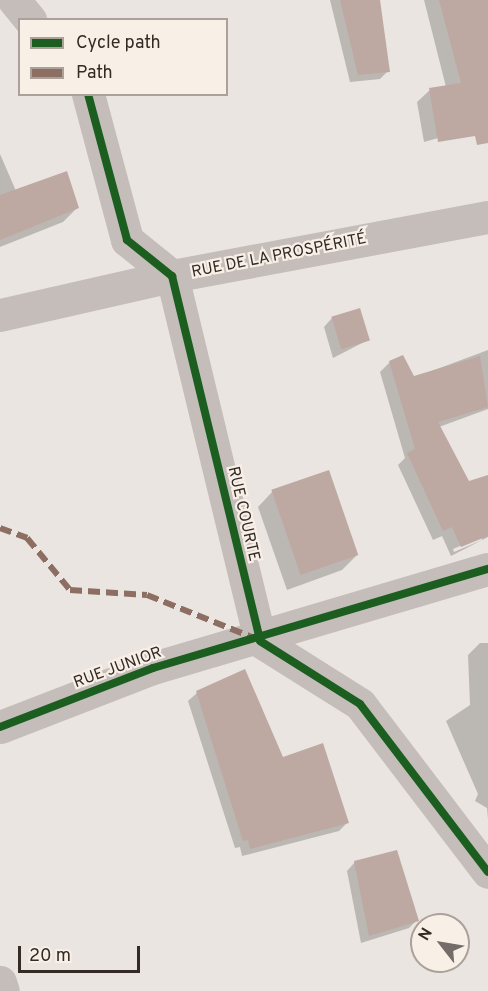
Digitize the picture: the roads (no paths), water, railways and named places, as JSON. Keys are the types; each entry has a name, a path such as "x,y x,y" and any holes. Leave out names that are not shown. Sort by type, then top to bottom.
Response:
{"street":[{"path":"14,0 28,18"},
{"path":"89,96 127,240 172,276"},
{"name":"RUE DE LA PROSPÉRITÉ","path":"0,315 172,276 488,217"},
{"name":"RUE COURTE","path":"172,276 260,641"},
{"name":"RUE JUNIOR","path":"0,727 153,668 260,641 488,569"},
{"path":"260,641 360,704 488,872"},
{"path":"0,982 3,991"}]}
